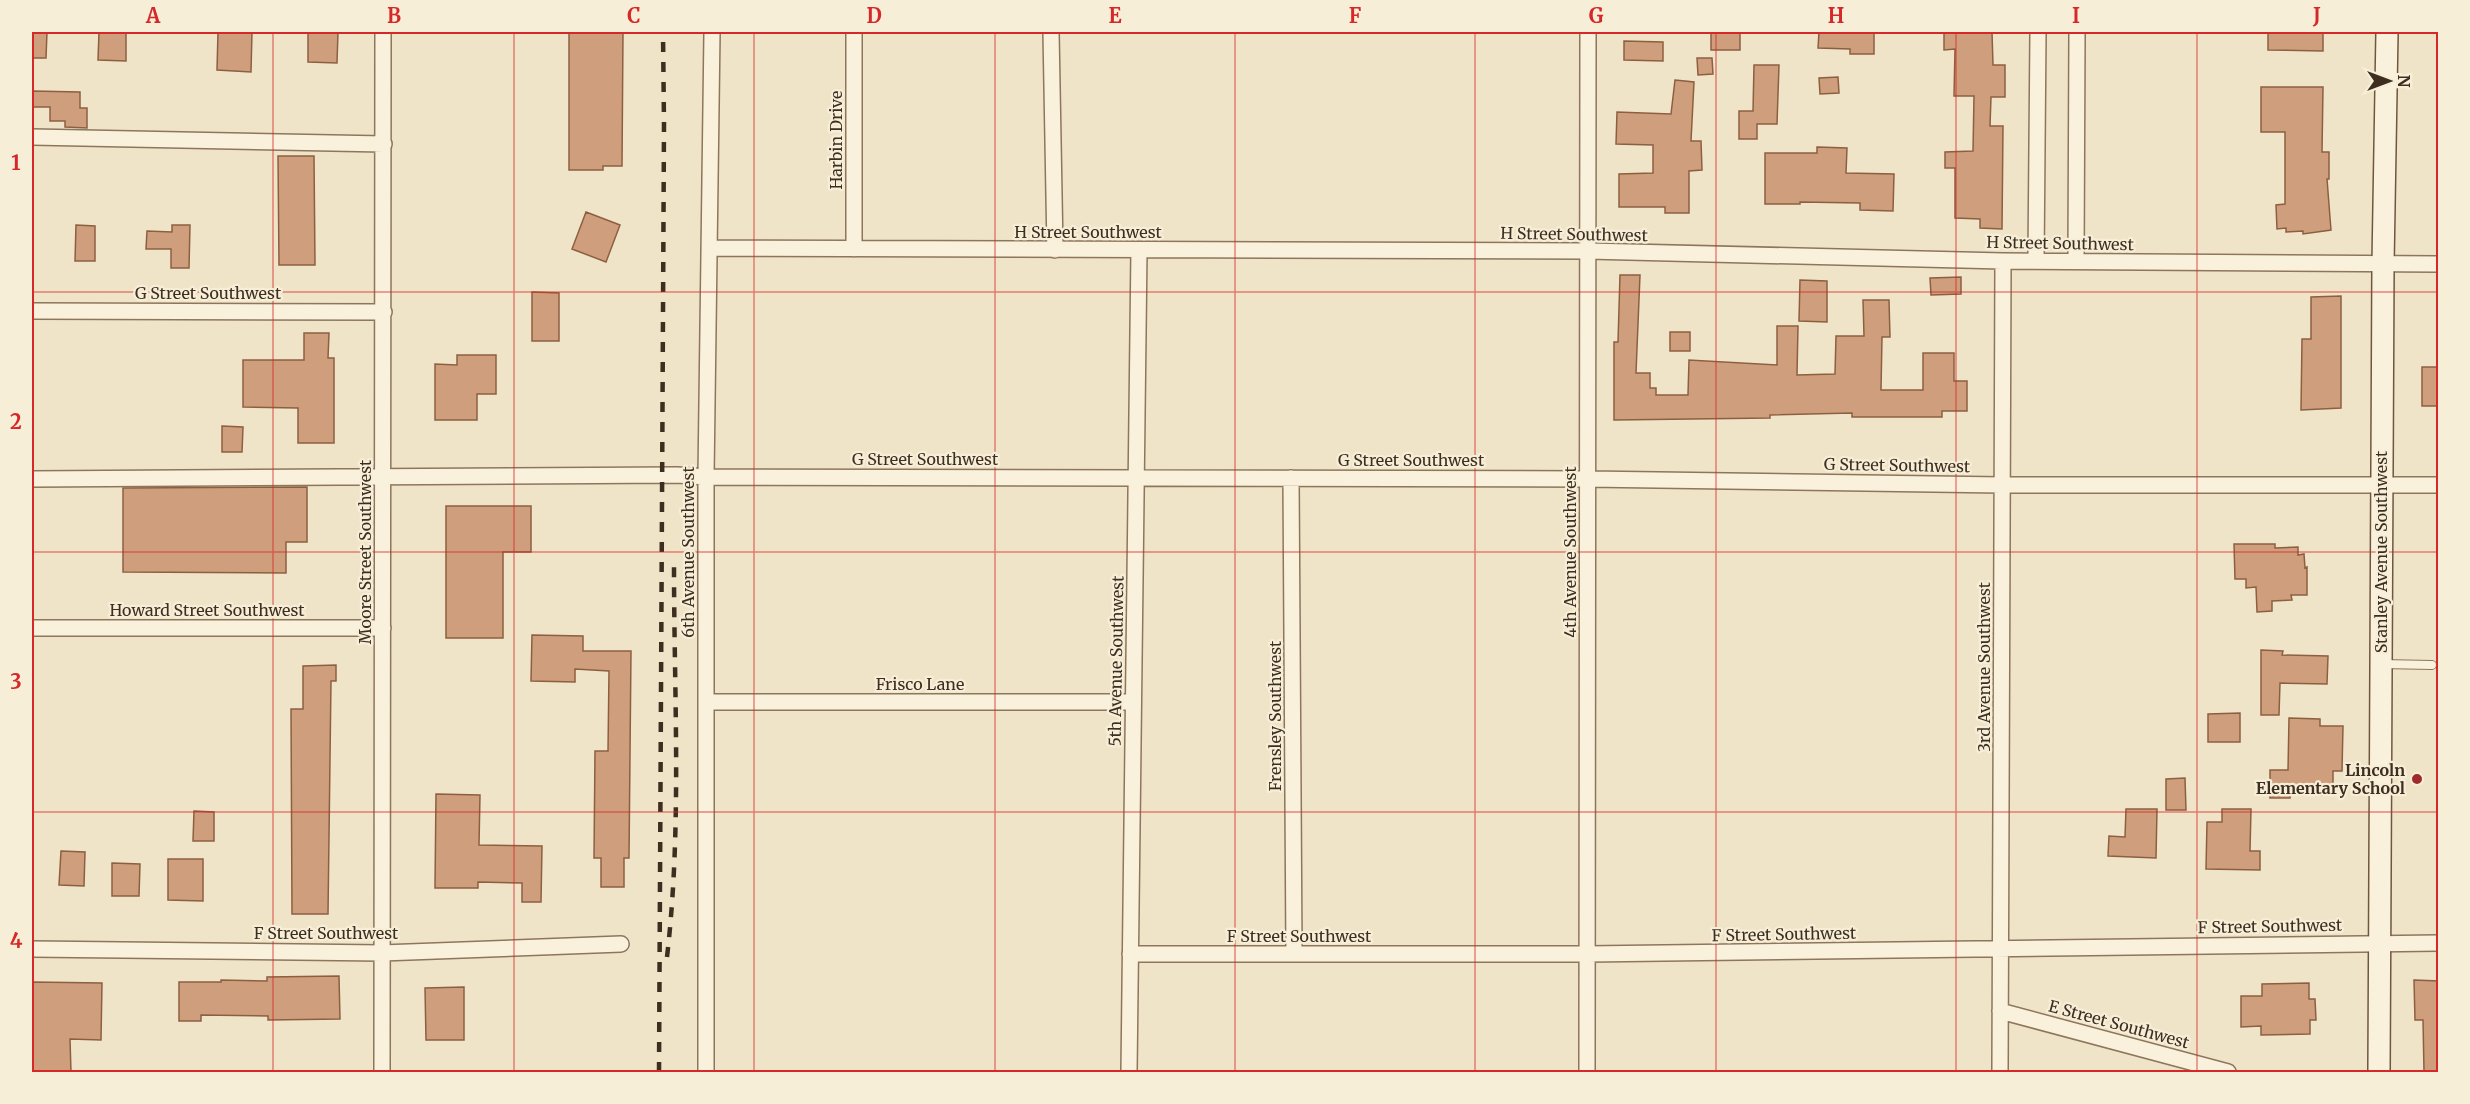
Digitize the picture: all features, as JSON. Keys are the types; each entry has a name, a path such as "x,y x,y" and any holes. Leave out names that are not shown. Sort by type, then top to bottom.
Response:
{"street":[{"name":"Moore Street Southwest","path":"382,1072 383,32"},
{"name":"6th Avenue Southwest","path":"706,1072 706,477 712,32"},
{"name":"Harbin Drive","path":"854,32 854,249"},
{"path":"1051,32 1055,250"},
{"name":"4th Avenue Southwest","path":"1587,1072 1588,32"},
{"path":"2036,261 2038,32"},
{"path":"2076,261 2077,32"},
{"name":"Stanley Avenue Southwest","path":"2379,1072 2386,32"},
{"path":"32,137 384,144"},
{"name":"H Street Southwest","path":"710,248 1588,251 2003,261 2439,264"},
{"name":"5th Avenue Southwest","path":"1129,1072 1139,250"},
{"name":"3rd Avenue Southwest","path":"2000,1072 2003,261"},
{"name":"G Street Southwest","path":"32,311 384,312"},
{"name":"G Street Southwest","path":"32,479 677,475 706,477 1588,478 2002,485 2439,485"},
{"name":"Frensley Southwest","path":"1291,478 1294,954"},
{"name":"Howard Street Southwest","path":"32,628 383,628"},
{"name":"Frisco Lane","path":"706,702 1133,702"},
{"name":"F Street Southwest","path":"1131,954 1587,954 2439,943"},
{"name":"F Street Southwest","path":"32,949 382,953 621,944"},
{"name":"E Street Southwest","path":"2000,1011 2228,1072"}],"lane":[{"path":"2381,664 2432,665"}],"building":[{"path":"32,32 47,32 46,58 32,58"},
{"path":"99,32 126,32 126,61 98,60"},
{"path":"218,32 252,32 251,72 217,70"},
{"path":"308,32 338,32 337,63 308,62"},
{"path":"569,32 623,32 622,166 603,166 603,170 569,170"},
{"path":"1711,32 1740,32 1740,50 1711,50"},
{"path":"1819,32 1874,32 1874,54 1850,54 1850,49 1818,48"},
{"path":"1944,32 1992,32 1993,65 2005,65 2005,97 1991,97 1990,126 2003,126 2002,229 1980,228 1980,219 1955,218 1955,168 1945,168 1945,152 1973,151 1974,96 1954,96 1955,49 1944,50"},
{"path":"2268,32 2323,32 2323,51 2268,50"},
{"path":"1624,41 1663,42 1663,61 1624,60"},
{"path":"1697,58 1712,58 1713,74 1698,75"},
{"path":"1754,65 1779,65 1777,124 1757,124 1757,139 1739,139 1739,111 1753,111"},
{"path":"1838,77 1839,93 1820,94 1819,78"},
{"path":"1675,80 1694,82 1691,141 1701,141 1702,170 1689,171 1689,213 1665,213 1665,207 1619,207 1619,174 1653,173 1653,145 1616,144 1617,112 1671,114"},
{"path":"2261,87 2323,87 2322,152 2329,152 2329,179 2327,179 2331,230 2303,234 2303,231 2286,232 2286,228 2277,229 2276,205 2285,204 2285,132 2261,132"},
{"path":"32,91 80,92 80,108 87,108 87,128 65,127 65,121 50,121 50,107 32,107"},
{"path":"1817,147 1847,148 1846,173 1894,174 1893,211 1860,210 1860,203 1765,204 1765,153 1817,153"},
{"path":"278,156 314,156 315,265 279,265"},
{"path":"586,212 620,225 606,262 572,249"},
{"path":"76,225 95,226 95,261 75,261"},
{"path":"172,225 190,225 189,268 171,268 171,249 146,249 147,231 172,232"},
{"path":"1620,275 1640,275 1636,373 1650,373 1650,388 1656,388 1656,395 1688,395 1689,360 1777,365 1777,326 1798,326 1797,375 1835,374 1836,336 1864,336 1863,300 1889,300 1890,337 1882,337 1881,390 1923,390 1923,353 1954,353 1954,381 1967,381 1967,411 1942,411 1942,417 1852,417 1852,413 1770,415 1770,418 1614,420 1614,342 1618,342"},
{"path":"1961,277 1961,294 1931,295 1930,278"},
{"path":"1800,280 1827,281 1827,322 1799,321"},
{"path":"532,292 559,293 559,341 532,341"},
{"path":"2341,296 2341,408 2301,410 2302,339 2311,339 2311,297"},
{"path":"1670,332 1690,332 1690,351 1670,351"},
{"path":"304,333 329,333 328,358 334,358 334,443 298,443 298,408 243,407 243,360 304,360"},
{"path":"457,355 496,355 496,394 477,394 477,420 435,420 435,364 457,365"},
{"path":"2422,367 2439,367 2439,406 2422,406"},
{"path":"222,426 243,427 242,452 222,452"},
{"path":"307,487 307,542 286,542 286,573 123,572 123,488"},
{"path":"446,506 531,506 531,552 503,552 503,638 446,638"},
{"path":"2234,544 2275,544 2275,548 2298,547 2298,555 2304,554 2305,568 2307,567 2307,595 2291,595 2292,600 2272,601 2272,611 2257,612 2256,587 2246,588 2246,579 2235,579"},
{"path":"532,635 583,636 583,651 631,651 629,858 624,858 624,887 601,887 601,858 594,858 595,751 608,751 609,671 575,669 575,682 531,681"},
{"path":"2261,650 2283,651 2282,655 2328,656 2327,684 2280,683 2279,715 2261,715"},
{"path":"336,665 336,681 331,681 328,914 292,914 291,709 303,709 303,666"},
{"path":"2240,713 2240,742 2208,742 2208,714"},
{"path":"2289,718 2320,719 2320,726 2343,726 2342,771 2333,771 2333,795 2290,794 2290,798 2270,798 2270,770 2288,770"},
{"path":"2185,778 2186,810 2166,810 2166,779"},
{"path":"436,794 480,795 479,845 542,846 541,902 522,902 522,883 478,882 478,888 435,888"},
{"path":"2126,809 2157,809 2156,858 2108,856 2109,836 2125,837"},
{"path":"2222,809 2251,809 2250,851 2260,851 2260,870 2206,869 2207,822 2222,822"},
{"path":"194,811 214,812 214,841 193,841"},
{"path":"61,851 85,852 84,886 59,885"},
{"path":"168,859 203,859 203,901 168,900"},
{"path":"112,863 140,864 139,896 112,896"},
{"path":"339,976 340,1019 268,1020 268,1016 201,1015 201,1021 179,1021 179,982 267,981 267,977"},
{"path":"2414,980 2439,981 2439,1071 2424,1071 2423,1020 2415,1020"},
{"path":"32,982 102,983 101,1040 70,1039 71,1072 32,1072"},
{"path":"2309,983 2309,999 2315,999 2316,1020 2310,1020 2310,1034 2261,1035 2261,1026 2241,1027 2241,996 2262,996 2262,984"},
{"path":"464,987 464,1040 426,1040 425,988"}],"railway":[{"path":"659,1072 663,32"},
{"path":"667,957 672,908 676,811 674,567"}],"place":[{"name":"Lincoln Elementary School","path":"2417,779"}]}
